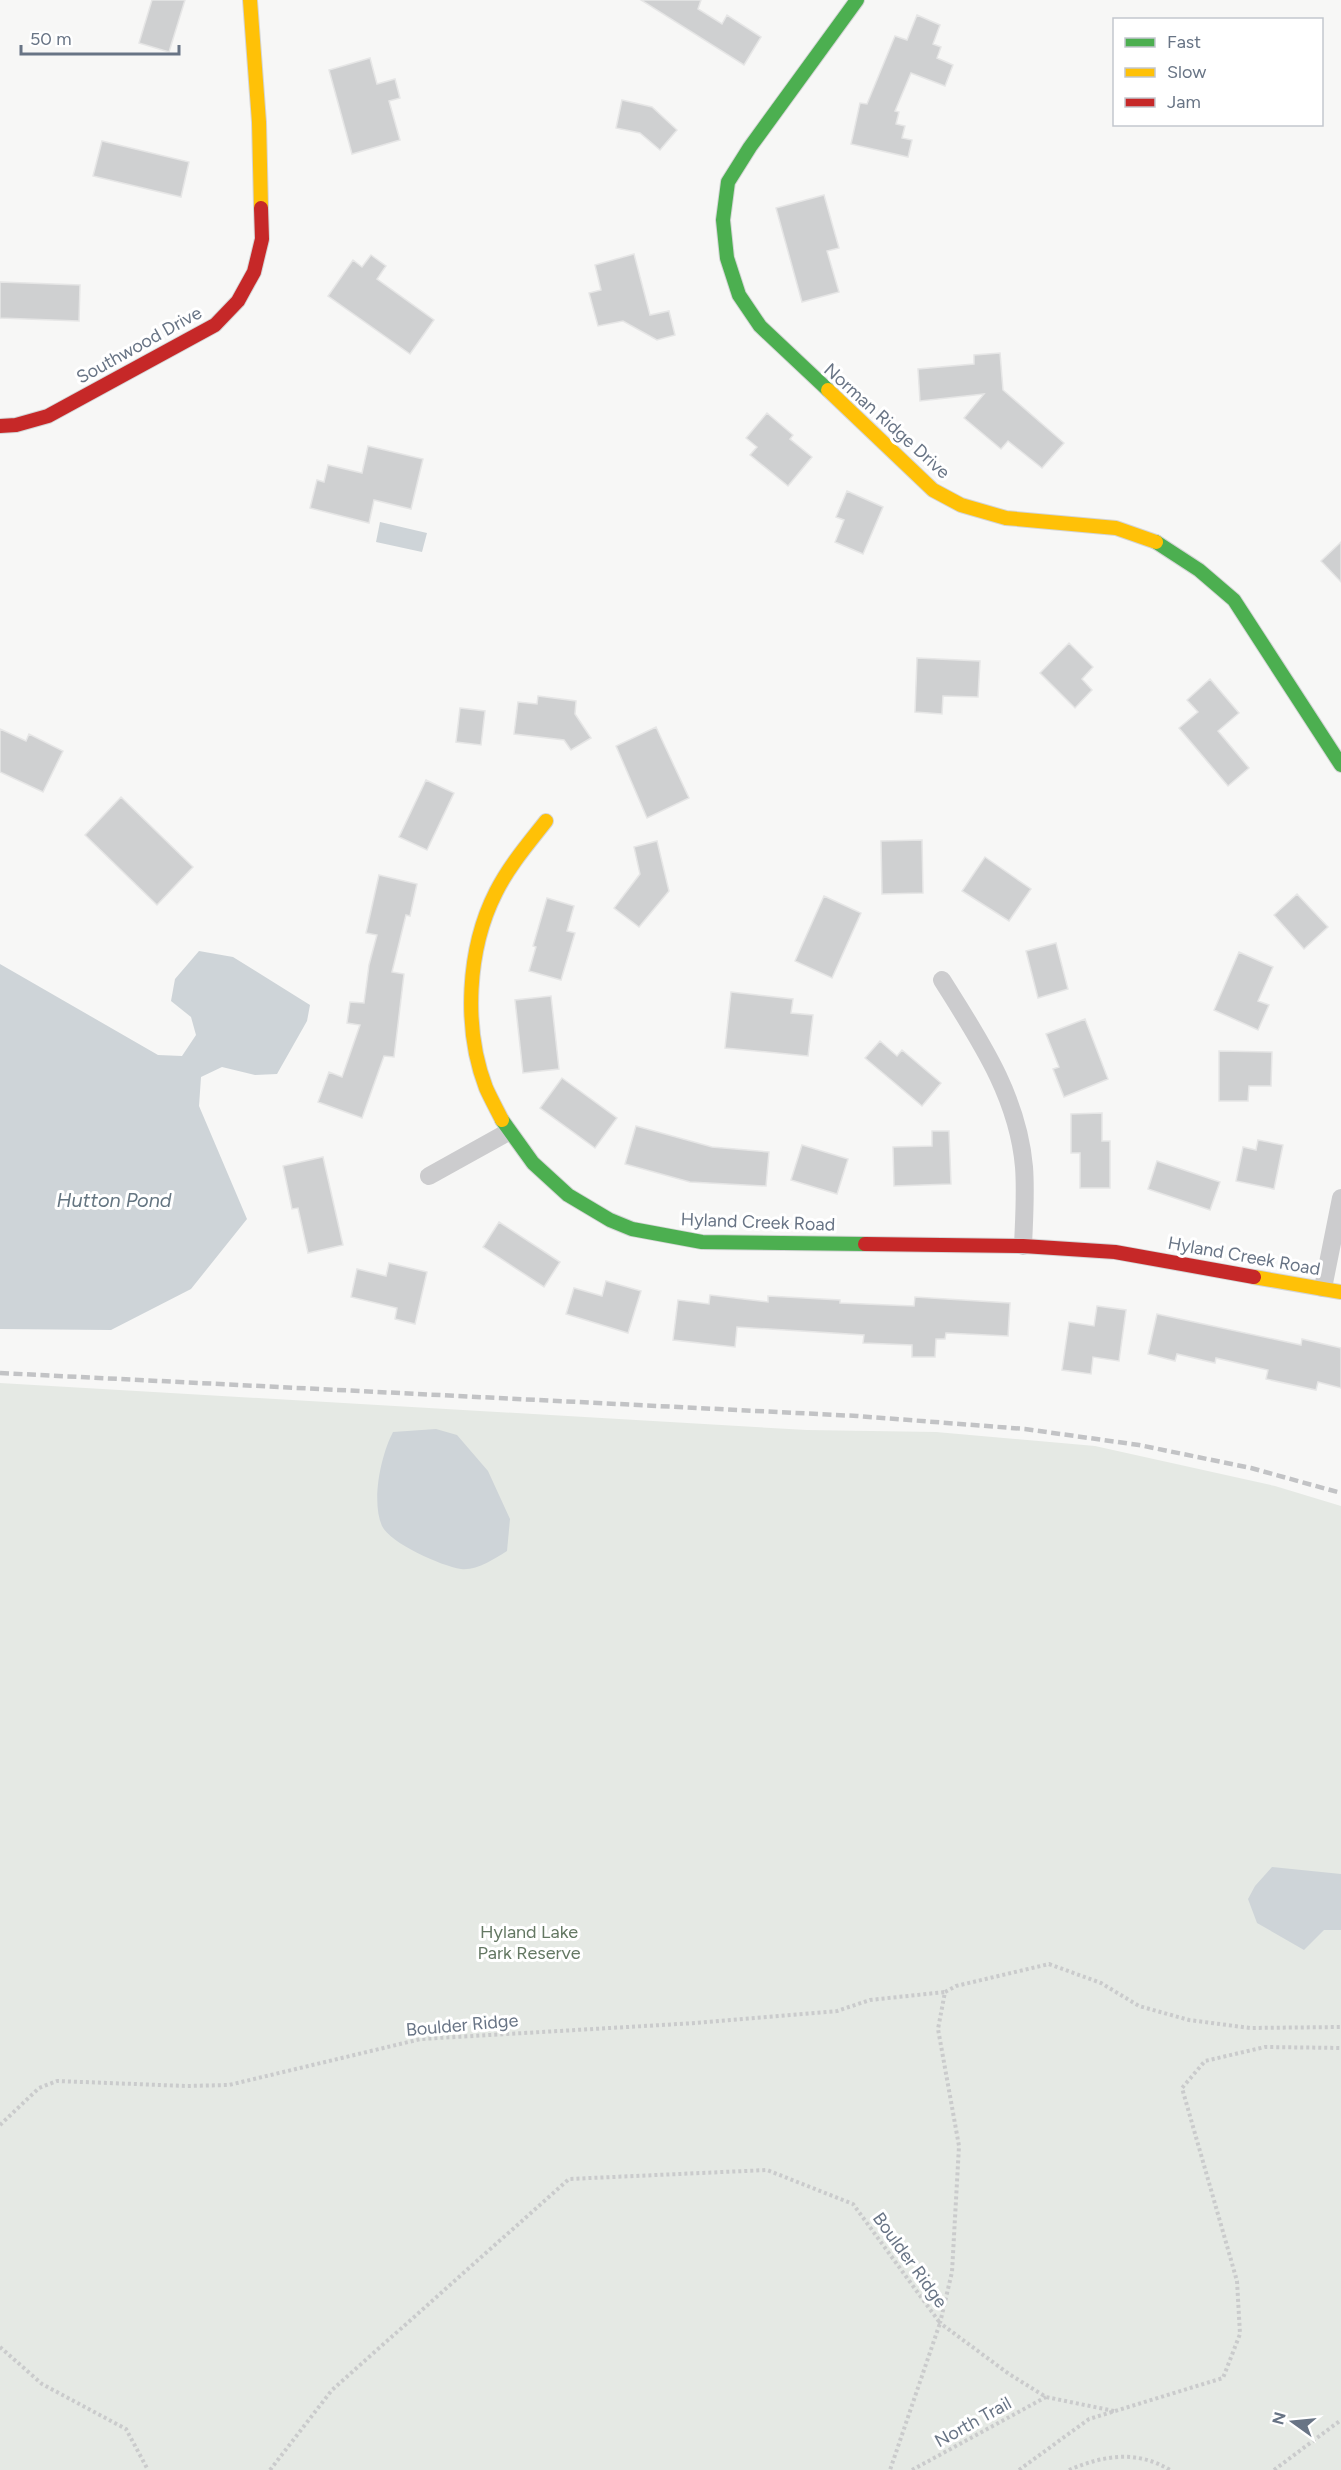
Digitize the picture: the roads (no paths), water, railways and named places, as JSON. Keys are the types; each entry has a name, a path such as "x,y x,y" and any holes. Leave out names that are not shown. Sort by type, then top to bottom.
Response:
{"street":[{"name":"Southwood Drive","path":"0,426 16,425 48,416 215,325 238,301 254,272 262,239 259,122 250,0"},
{"name":"Norman Ridge Drive","path":"857,0 750,147 728,182 723,220 727,258 739,295 760,326 933,490 961,505 1006,518 1116,528 1160,543 1199,570 1234,600 1341,765"},
{"name":"Hyland Creek Road","path":"546,821 515,862 491,903 476,948 469,993 473,1041 485,1087 508,1132 534,1167 570,1198 612,1221 656,1235 702,1242 1023,1246 1115,1252 1332,1290"},
{"path":"942,980 996,1067 1014,1115 1024,1167 1023,1246"},
{"path":"429,1176 508,1132"},
{"path":"1332,1290 1341,1198"}],"water":[{"path":"380,522 427,533 422,552 376,542"},
{"name":"Hutton Pond","path":"199,951 233,957 310,1005 307,1021 277,1074 255,1075 222,1067 201,1077 199,1106 247,1219 191,1289 111,1330 0,1329 0,964 158,1055 182,1056 196,1035 191,1017 171,1001 175,979"},
{"path":"436,1429 457,1435 488,1471 510,1519 507,1551 473,1568 452,1567 429,1559 405,1546 387,1533 379,1516 377,1491 381,1465 393,1432"},
{"path":"1272,1867 1341,1874 1341,1930 1324,1930 1304,1950 1257,1923 1248,1899 1255,1886"}],"railway":[{"path":"0,1373 857,1416 1025,1429 1139,1445 1251,1468 1341,1493"}],"park label":[{"name":"Hyland Lake Park Reserve","path":"529,1942"}]}
